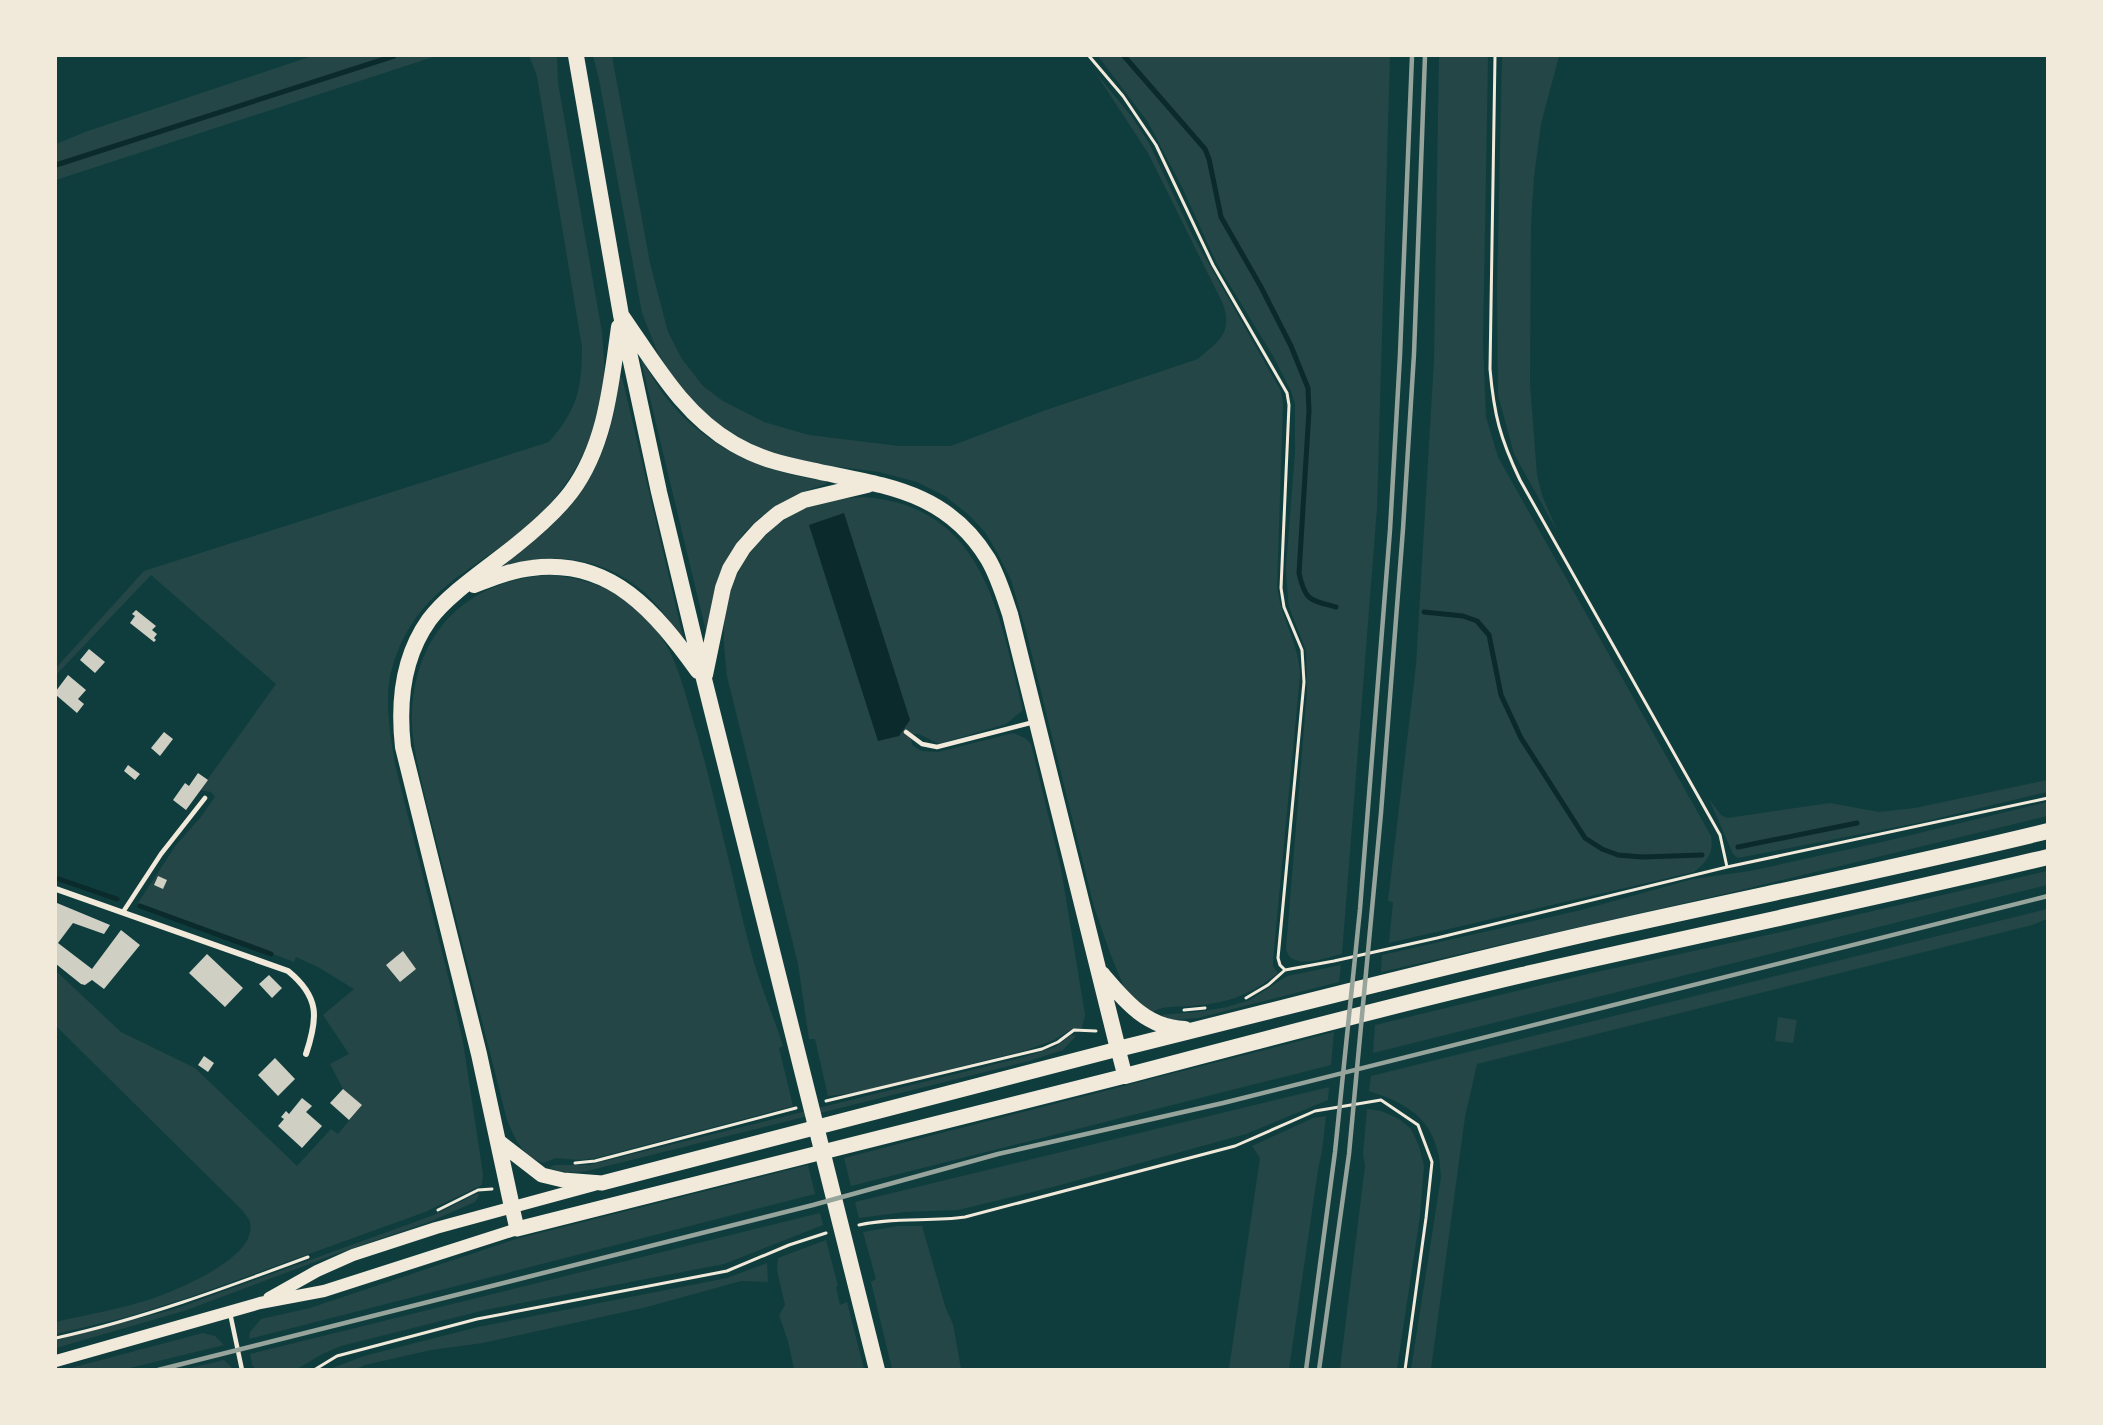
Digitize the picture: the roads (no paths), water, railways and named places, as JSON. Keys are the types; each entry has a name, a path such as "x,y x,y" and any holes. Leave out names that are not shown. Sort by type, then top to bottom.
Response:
{"highway":[{"path":"576,56 621,315 659,492 877,1370"},
{"path":"621,315 684,405 706,425 732,443 776,463 893,488 915,495 957,520 989,560 1007,605 1118,1049 1616,927 1928,860 2048,831"},
{"path":"511,1204 479,1054 403,747 400,697 412,652 429,620 459,591 537,528 571,492 583,474 600,432 611,386 621,315"},
{"path":"704,679 723,588 730,569 743,548 779,513 804,500 872,484"},
{"path":"459,591 505,573 532,568 558,567 601,576 620,586 652,612 670,632 704,679"},
{"path":"1125,1076 1514,977 1932,885 2048,857"},
{"path":"1099,971 1128,1004 1152,1022 1176,1029 1198,1029"}],"main road":[{"path":"56,1361 260,1303 324,1291 517,1229 1125,1076 1118,1049 602,1183 511,1204 353,1255 317,1271 260,1303"},
{"path":"498,1141 542,1175 563,1180 602,1183"},
{"path":"511,1204 517,1229"}],"street":[{"path":"56,889 288,971 308,991 314,1004 313,1032 306,1054"}],"lane":[{"path":"906,732 922,744 937,747 1037,721"},
{"path":"123,912 161,854 205,798"},
{"path":"230,1313 242,1370"}],"waterway":[{"path":"56,165 394,56"},
{"path":"1124,56 1205,149 1221,217 1261,287 1291,346 1308,388 1309,411 1299,573 1306,594 1310,598 1336,607"},
{"path":"1424,612 1463,616 1477,621 1489,635 1501,695 1521,738 1585,838 1602,849 1618,855 1642,857 1702,855"},
{"path":"1738,847 1857,823"},
{"path":"56,878 117,899"},
{"path":"140,906 271,954"}],"railway":[{"path":"1306,1370 1335,1152 1360,909 1390,530 1400,355 1412,56"},
{"path":"1319,1370 1349,1154 1381,813 1414,354 1425,56"},
{"path":"158,1370 813,1205 998,1154 1223,1103 2048,896"}]}
